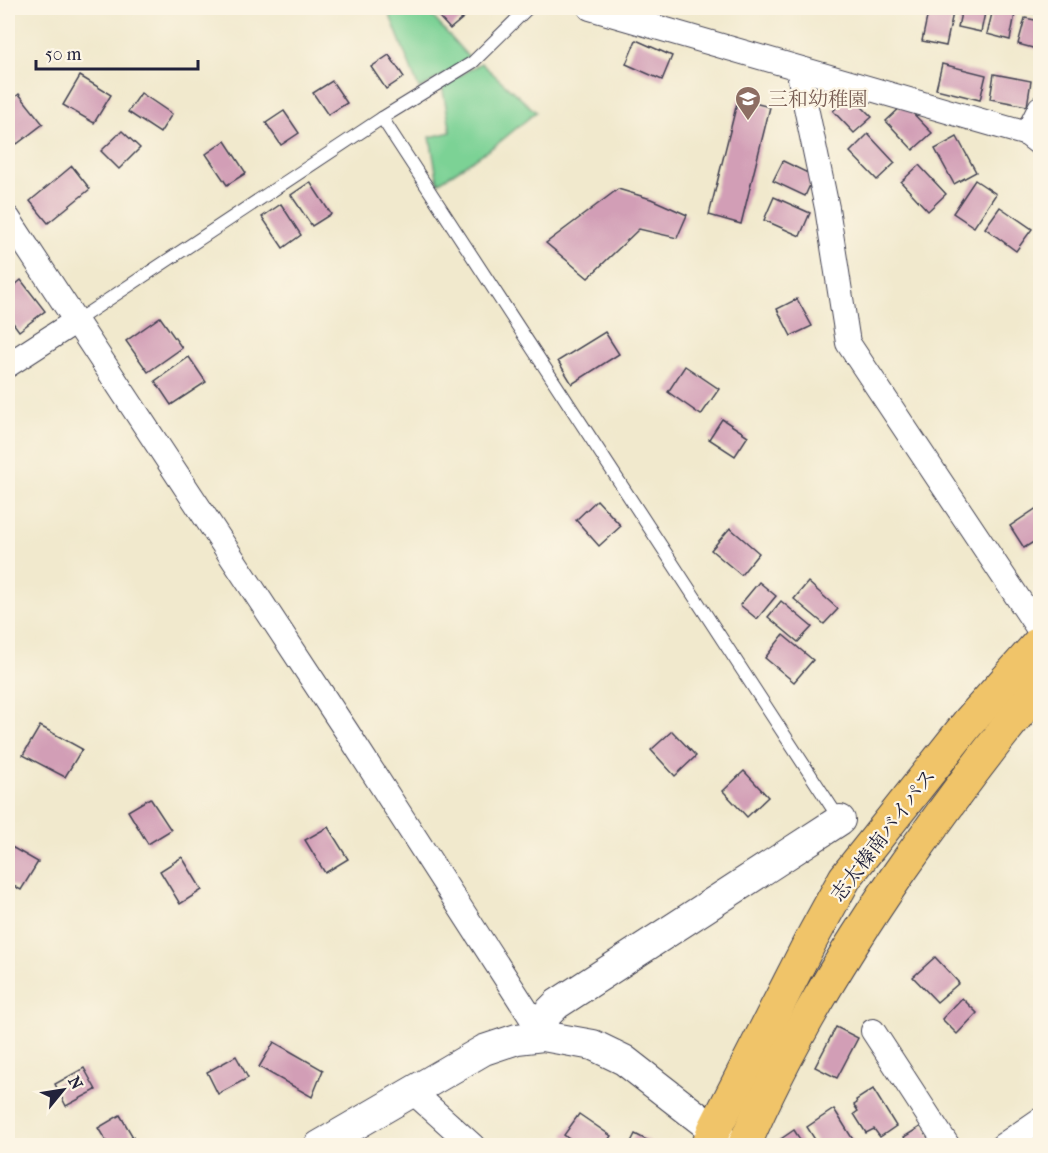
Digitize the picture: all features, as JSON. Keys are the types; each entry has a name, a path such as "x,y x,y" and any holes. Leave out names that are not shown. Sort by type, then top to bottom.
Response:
{"highway":[{"name":"志太榛南バイパス","path":"717,1140 811,940 845,878 968,723 1041,642"},
{"name":"志太榛南バイパス","path":"744,1146 755,1118 804,1021 868,918 994,742 1041,687"}],"street":[{"path":"590,8 1034,139 1041,108"},
{"path":"798,69 827,208 848,343 1041,631"},
{"path":"8,218 353,742 543,1036"},
{"path":"8,365 76,321"},
{"path":"543,1036 544,1017 557,1004 840,820"},
{"path":"873,1031 948,1146"},
{"path":"319,1146 483,1050 517,1039 543,1036 593,1045 624,1060 717,1140"},
{"path":"412,1091 473,1146"},
{"path":"1002,1146 1041,1120"}],"lane":[{"path":"76,321 382,118 473,62 528,8"},
{"path":"382,118 840,820"}],"green space":[{"path":"387,8 425,8 471,60 419,89"},
{"path":"481,63 536,112 496,145 438,183 430,137 451,132 442,86"}],"building":[{"path":"431,8 475,8 450,29"},
{"path":"929,8 954,8 946,46 922,41"},
{"path":"962,8 986,8 981,32 958,27"},
{"path":"993,9 1015,14 1010,40 987,34"},
{"path":"1025,18 1040,21 1040,50 1018,44"},
{"path":"636,40 672,56 662,80 626,64"},
{"path":"389,55 404,77 386,89 371,67"},
{"path":"942,64 986,75 980,100 936,89"},
{"path":"994,74 1031,81 1027,106 990,99"},
{"path":"80,76 111,95 94,123 63,105"},
{"path":"332,81 347,103 328,115 313,93"},
{"path":"141,93 172,114 160,133 128,112"},
{"path":"19,94 43,124 17,144 8,132 8,103"},
{"path":"850,95 872,117 854,133 833,111"},
{"path":"738,99 770,107 741,224 709,215"},
{"path":"904,104 932,133 913,150 886,121"},
{"path":"284,111 299,133 281,145 266,123"},
{"path":"122,131 140,148 119,169 101,151"},
{"path":"868,134 895,163 877,180 850,152"},
{"path":"957,137 976,172 954,184 935,149"},
{"path":"225,141 246,173 227,185 206,154"},
{"path":"783,161 814,176 805,196 773,181"},
{"path":"919,165 946,194 928,211 901,182"},
{"path":"72,166 90,189 48,223 30,201"},
{"path":"975,180 996,194 974,227 953,213"},
{"path":"310,182 331,214 312,226 291,195"},
{"path":"618,189 651,199 687,215 677,238 639,229 588,278 546,243"},
{"path":"774,197 810,213 800,236 764,220"},
{"path":"281,204 301,235 283,248 262,217"},
{"path":"1000,207 1032,229 1016,251 985,228"},
{"path":"21,280 45,311 19,331 8,316 8,291"},
{"path":"797,299 812,326 791,336 777,309"},
{"path":"160,317 182,348 148,372 126,341"},
{"path":"605,332 619,354 572,384 558,361"},
{"path":"189,357 206,382 171,405 155,381"},
{"path":"685,366 719,389 701,415 668,392"},
{"path":"722,419 748,436 735,456 709,439"},
{"path":"597,500 621,526 599,546 576,520"},
{"path":"1040,506 1040,538 1024,548 1010,526"},
{"path":"730,528 759,553 741,575 711,550"},
{"path":"759,582 776,596 757,619 740,605"},
{"path":"808,582 838,609 824,624 794,599"},
{"path":"781,601 812,627 798,642 768,617"},
{"path":"783,635 813,660 794,682 765,658"},
{"path":"40,726 82,749 65,777 23,755"},
{"path":"672,731 696,756 675,776 651,750"},
{"path":"744,771 768,797 747,817 723,791"},
{"path":"150,798 171,830 148,844 128,811"},
{"path":"328,827 348,859 325,873 305,840"},
{"path":"8,845 38,862 21,890 8,883"},
{"path":"182,857 202,890 180,904 160,871"},
{"path":"935,957 959,983 937,1002 913,977"},
{"path":"962,998 977,1013 957,1034 942,1019"},
{"path":"836,1027 858,1038 837,1078 815,1067"},
{"path":"274,1042 323,1070 312,1097 259,1067"},
{"path":"236,1056 248,1078 218,1094 207,1072"},
{"path":"84,1068 96,1090 66,1106 55,1084"},
{"path":"873,1089 896,1126 880,1137 874,1129 866,1133 854,1114 858,1111 854,1105 857,1103 856,1100"},
{"path":"834,1109 857,1146 819,1146 807,1127"},
{"path":"579,1114 611,1136 604,1146 578,1146 564,1135"},
{"path":"120,1115 133,1137 119,1146 109,1146 98,1128"},
{"path":"923,1125 936,1146 909,1146 904,1137"},
{"path":"794,1130 803,1144 781,1146 778,1141"},
{"path":"635,1134 658,1146 629,1146"}],"waterway":[{"path":"1024,8 1040,11"}],"place":[{"name":"三和幼稚園","path":"748,122"}]}
